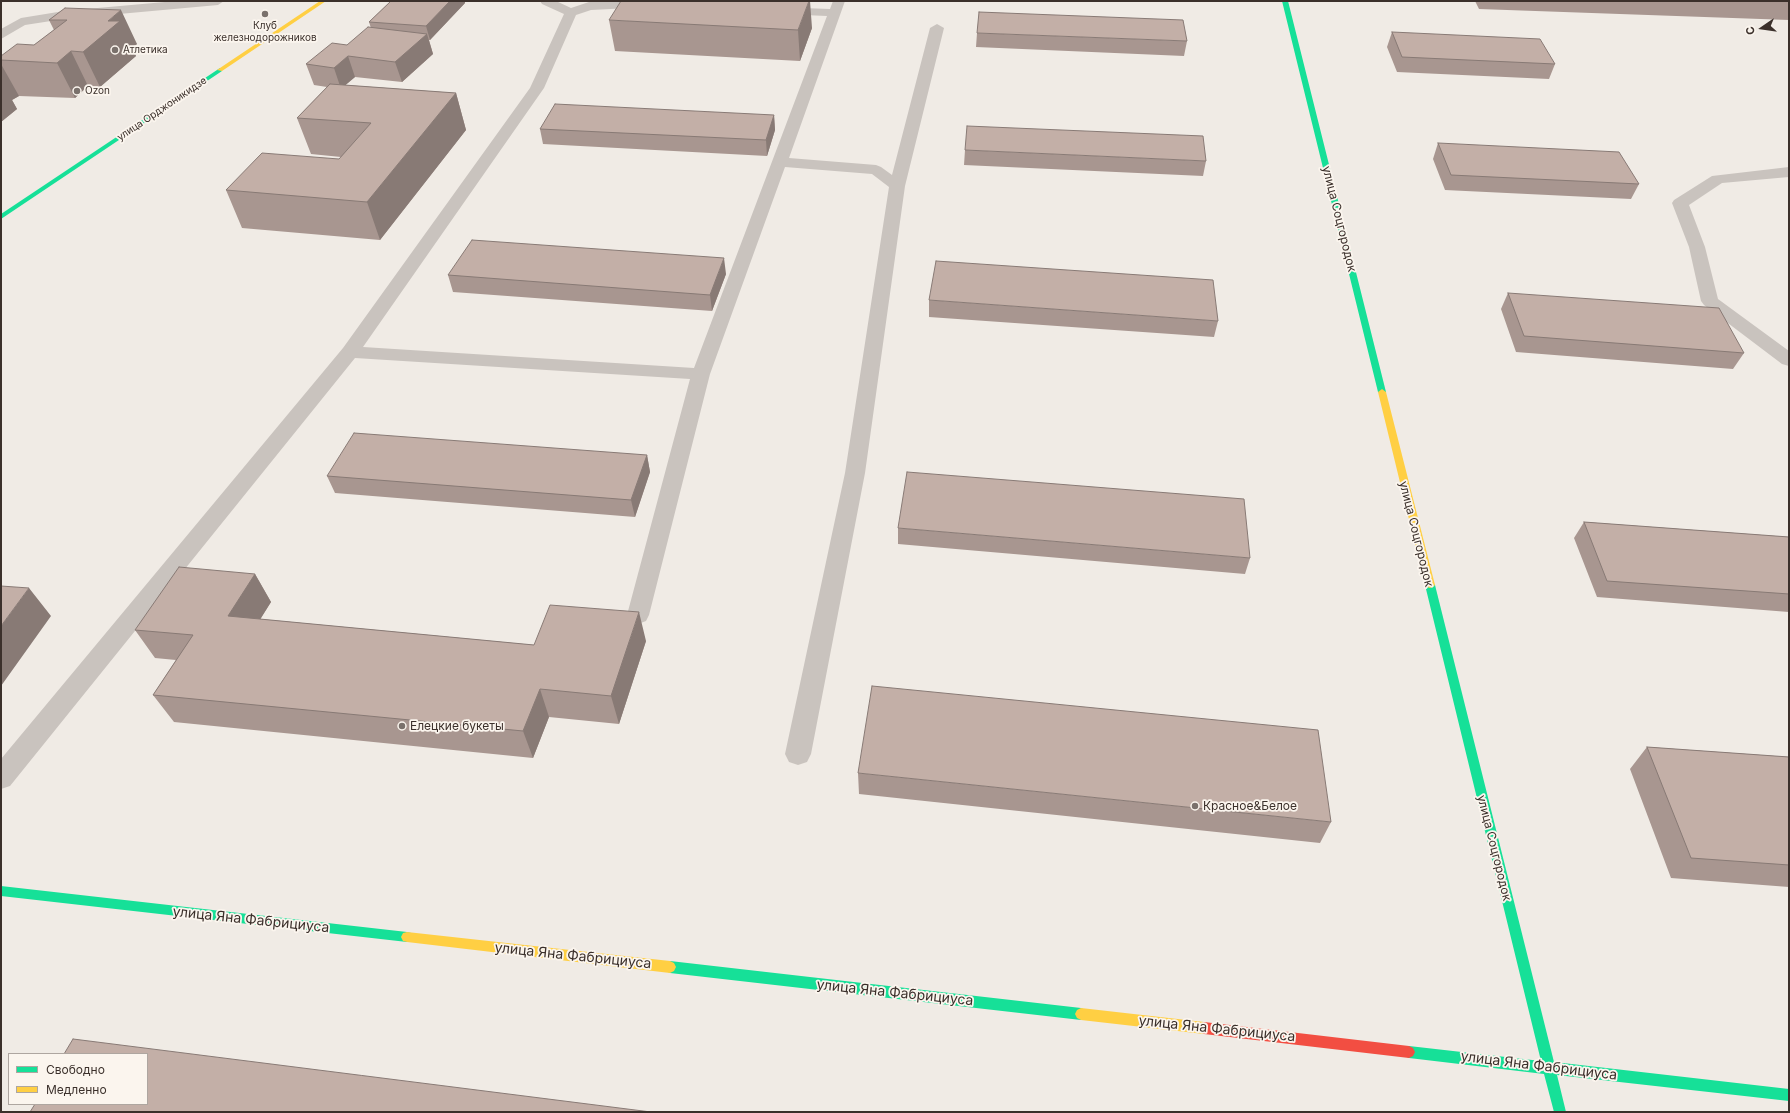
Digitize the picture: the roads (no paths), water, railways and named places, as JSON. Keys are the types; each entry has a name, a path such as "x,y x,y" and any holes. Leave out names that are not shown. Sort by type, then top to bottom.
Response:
{"street":[{"name":"улица Орджоникидзе","path":"1,217 323,1"},
{"name":"улица Соцгородок","path":"1285,1 1560,1112"},
{"name":"улица Яна Фабрициуса","path":"1,891 1789,1095"}],"lane":[{"path":"1,35 22,22 64,15 218,1"},
{"path":"546,1 571,13 590,6 640,3 663,4"},
{"path":"638,615 701,374 838,7 765,10"},
{"path":"1,778 350,352 538,88 571,13"},
{"path":"798,754 855,473 897,186 936,28"},
{"path":"780,162 876,170 897,186"},
{"path":"1789,172 1718,179 1680,203 1697,247 1710,301 1789,360"},
{"path":"350,352 701,374"}],"place":[{"name":"Клуб железнодорожников","path":"265,14"},
{"name":"Атлетика","path":"115,50"},
{"name":"Ozon","path":"77,91"},
{"name":"Елецкие букеты","path":"402,726"},
{"name":"Красное&Белое","path":"1195,806"}]}
